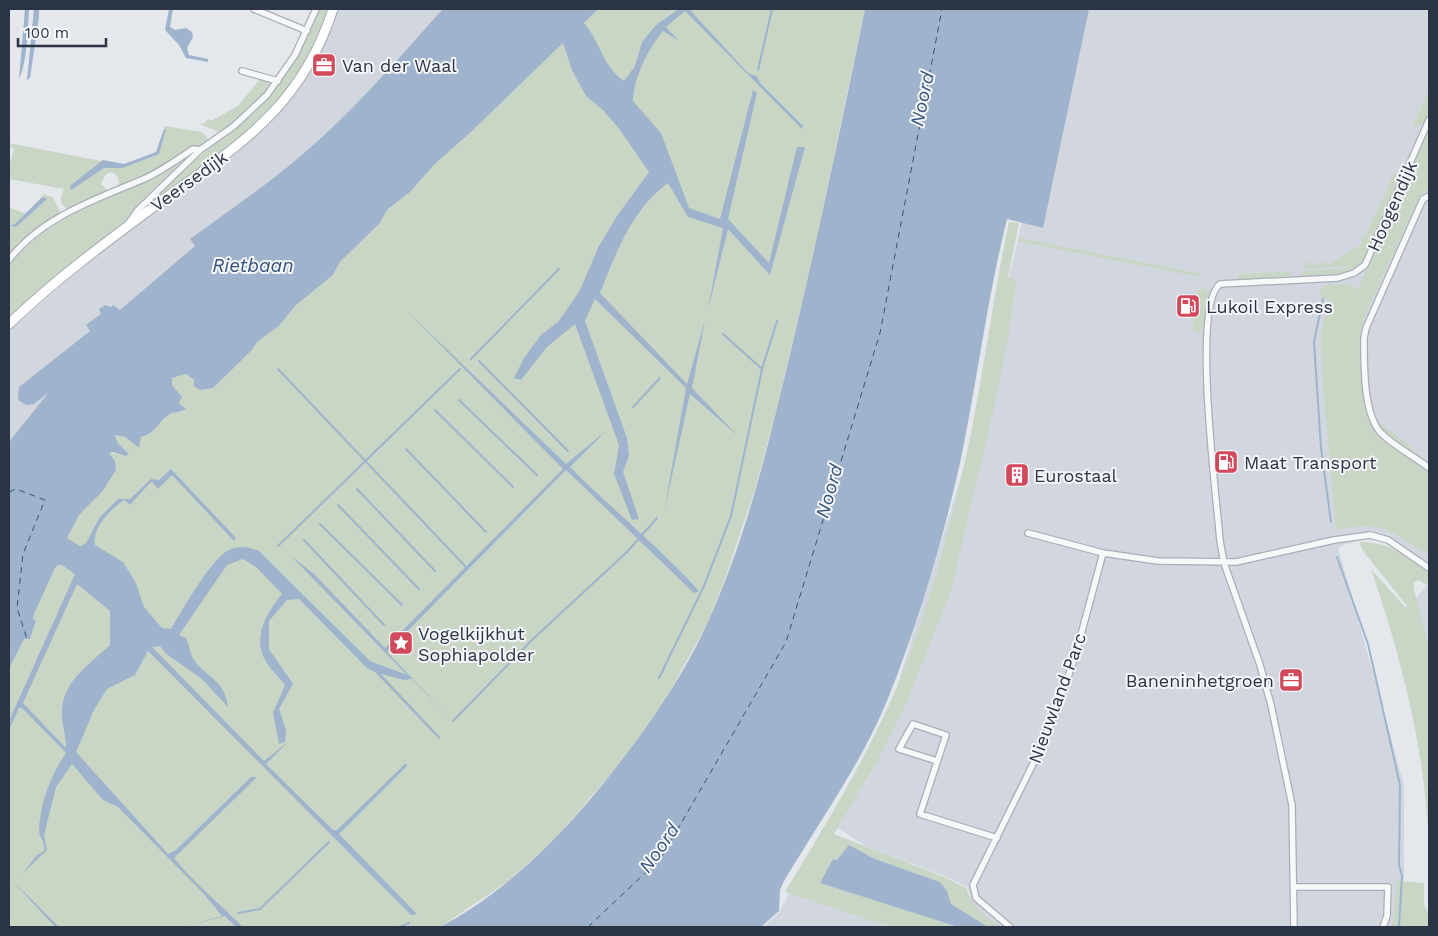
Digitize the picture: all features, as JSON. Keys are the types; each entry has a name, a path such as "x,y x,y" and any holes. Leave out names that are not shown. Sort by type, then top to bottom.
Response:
{"main road":[{"name":"Veersedijk","path":"9,324 59,278 240,144 268,120 294,90 313,59 333,9"}],"street":[{"path":"254,9 307,31"},
{"path":"128,226 129,220 137,211 200,150 253,110 278,81 295,55 316,9"},
{"path":"242,71 278,81"},
{"name":"Hoogendijk","path":"1224,563 1205,358 1205,341 1215,289 1224,283 1338,278 1354,273 1365,265 1429,120"},
{"path":"9,260 36,233 60,216 148,177 193,149 200,150"},
{"path":"1429,196 1423,199 1366,328 1364,338 1370,414 1375,426 1382,434 1429,468"},
{"path":"1028,533 1103,553 1158,561 1224,563 1334,540 1370,535 1388,540 1429,568"},
{"name":"Nieuwland Parc","path":"1010,927 976,898 974,891 976,877 998,838 1055,713 1075,657 1103,553"},
{"path":"1224,563 1260,665 1271,704 1292,805 1295,887 1294,927"},
{"path":"937,762 900,749 913,724 946,735 920,814 998,838"},
{"path":"1295,887 1388,887 1387,916 1383,927"}],"shaded area":[{"path":"339,9 447,9 9,476 9,331 308,72"},
{"path":"1069,9 1429,9 1429,573 1379,534 1338,547 1404,785 1404,914 1394,927 997,927 974,909 967,887 944,876 867,847 829,822 888,717 966,460 1022,222"},
{"path":"1429,583 1429,725 1403,614"},
{"path":"789,893 890,927 763,927 779,913"}],"green space":[{"path":"318,9 330,9 318,41 290,89 258,125 144,211 143,209 192,162 253,114 267,99 290,68"},
{"path":"598,9 865,9 815,247 777,409 756,486 724,582 707,624 665,700 623,760 553,841 507,882 440,927 9,927 9,669 24,638 30,639 36,621 33,618 48,580 58,565 67,536 79,515 102,492 115,461 109,453 129,454 118,443 115,435 125,437 139,448 141,437 146,436 172,412 181,412 185,409 175,395 172,378 186,374 194,380 234,367 252,350 256,343 279,326 295,306 333,275 340,262 380,223 387,210 410,192 435,164 471,132"},
{"path":"260,79 269,81 271,84 255,105 235,122 220,132 199,124 205,123 208,119 211,121 238,106"},
{"path":"1429,90 1429,107 1426,119 1424,123 1413,127"},
{"path":"165,126 202,132 208,139 207,143 199,147 193,146 153,172 119,187 118,177 113,172 106,174 101,184 108,191 75,207 66,208 62,203 61,199 64,189 9,179 9,167 14,149 9,146 9,143 101,161 96,171 104,168 123,168 159,154"},
{"path":"1429,127 1429,190 1424,191 1420,196 1364,317 1360,341 1360,369 1365,397 1376,418 1412,448 1429,469 1429,555 1395,534 1377,527 1352,527 1336,530 1323,384 1321,331 1330,300 1319,296 1323,285 1346,284 1358,289"},
{"path":"193,153 155,188 113,235 65,270 9,317 9,266 24,249 57,223 150,178 176,161"},
{"path":"1394,173 1402,176 1366,257 1354,269 1349,266 1305,269 1305,263 1307,262 1315,265 1325,261 1327,265 1362,244 1361,237 1365,238"},
{"path":"43,194 53,197 60,212 40,226 9,257 9,225 16,227 46,199 42,197"},
{"path":"9,207 26,214 15,225 9,224"},
{"path":"1009,222 1019,223 1008,277 1016,281 1008,337 993,412 950,594 904,708 881,754 834,834 944,877 966,888 976,907 1001,927 988,927 951,904 947,891 940,882 875,859 849,846 837,860 833,859 821,883 958,927 890,927 785,892 867,751 895,692 927,606 944,549 965,462"},
{"path":"1020,238 1201,274 1201,277 1017,241"},
{"path":"1348,268 1351,270 1339,274 1302,276 1300,271"},
{"path":"1294,271 1290,276 1238,279 1238,275 1241,274"},
{"path":"1204,287 1209,295 1203,327 1198,333 1193,330 1197,292"},
{"path":"1359,542 1370,542 1388,547 1404,555 1429,573 1429,581 1426,585 1419,580 1414,582 1414,590 1429,646 1429,849 1427,813 1418,742 1393,638 1371,569 1405,607 1407,606 1363,551"},
{"path":"1397,881 1424,883 1424,904 1429,916 1429,927 1392,927"}],"water":[{"path":"25,9 29,9 28,35 24,65 19,79"},
{"path":"34,9 39,9 39,17 30,78 27,80"},
{"path":"169,9 173,9 170,27 175,30 186,28 192,32 193,37 187,48 189,55 208,59 208,62 186,58 179,45 165,30"},
{"name":"Rietbaan","path":"443,9 598,9 584,23 594,37 611,69 624,81 635,66 642,42 656,25 679,9 689,9 749,74 757,76 760,83 803,126 802,129 685,11 666,27 679,41 663,31 647,55 636,82 633,101 661,133 689,208 720,219 753,90 757,93 728,219 769,263 797,147 805,147 770,275 728,229 708,310 723,228 688,217 668,183 644,206 626,233 600,293 687,384 705,320 692,388 738,436 690,394 664,512 686,388 595,299 585,321 627,438 629,456 623,472 639,519 632,520 614,474 619,445 575,324 547,347 521,380 514,378 524,358 541,335 558,322 579,292 599,246 617,216 649,172 620,130 603,110 586,96 572,70 563,43 435,164 410,192 387,210 380,223 340,262 333,275 295,306 279,326 257,342 252,350 213,388 200,390 194,386 194,380 186,374 172,378 172,385 182,397 179,403 186,409 170,414 153,431 141,437 139,448 125,437 115,435 118,443 129,454 126,456 113,452 109,453 115,461 116,470 102,492 79,515 67,538 80,546 86,543 100,517 118,499 130,499 151,479 159,480 171,469 236,538 234,541 172,475 158,489 152,482 130,505 124,500 108,513 99,525 95,538 95,545 123,562 136,583 144,607 162,628 171,629 206,573 222,554 233,548 248,548 259,551 370,661 407,675 291,556 314,574 385,648 563,469 406,310 566,464 606,431 570,467 668,559 699,591 694,593 566,470 387,652 453,721 412,679 404,680 381,674 440,737 439,739 375,672 368,669 299,599 287,600 269,621 269,649 293,684 279,709 286,730 285,742 279,744 273,713 285,685 265,660 260,639 267,615 282,594 256,567 243,559 227,565 179,635 186,638 194,660 219,685 226,698 228,707 202,679 165,653 160,646 152,647 264,761 288,742 266,764 333,830 337,830 406,763 407,766 339,834 417,914 411,915 148,651 135,675 107,689 94,710 76,752 168,854 176,850 251,777 257,777 174,858 243,927 236,927 225,916 184,927 222,916 204,894 118,807 103,800 72,764 56,787 44,835 47,850 22,874 37,855 44,851 39,830 44,800 51,780 66,753 22,708 19,708 9,730 9,721 75,574 62,565 58,565 54,570 35,612 33,618 36,621 30,639 24,639 9,669 9,442 49,392 34,404 26,405 18,400 19,387 90,331 86,325 101,314 99,309 105,305 111,307 113,305 120,310 195,246 190,239 305,153 383,76","holes":["77,584 110,611 110,645 73,681 64,699 62,714 66,748 23,703"]},
{"name":"Noord","path":"865,9 1089,9 1043,228 1007,219 960,463 945,524 909,643 877,724 839,793 784,881 780,890 779,911 761,927 440,927 481,902 520,872 588,802 654,717 682,672 707,624 721,593 744,528 772,429 818,231"},
{"path":"164,129 166,129 159,154 123,168 104,168 71,190 70,186 103,160 124,164 156,152"},
{"path":"42,197 47,199 16,227 9,225 15,224"},
{"path":"849,845 875,859 940,882 947,891 951,904 988,927 958,927 820,883 833,859 837,860"},
{"path":"9,877 59,927 55,927"}],"waterway":[{"path":"758,70 772,9"},
{"path":"471,359 559,269"},
{"path":"1323,299 1314,342 1321,448 1331,522"},
{"path":"659,678 704,586 731,516 762,369 777,321"},
{"path":"723,334 762,369"},
{"path":"479,361 568,451"},
{"path":"278,369 466,567"},
{"path":"278,546 460,369"},
{"path":"633,407 660,378"},
{"path":"459,400 537,475"},
{"path":"435,410 513,487"},
{"path":"406,449 486,532"},
{"path":"357,489 435,571"},
{"path":"338,505 419,589"},
{"path":"453,721 534,638 627,552 657,518"},
{"path":"320,524 402,605"},
{"path":"304,540 384,625"},
{"path":"1337,557 1368,644 1400,785 1399,865 1402,876 1399,927"},
{"path":"238,913 260,909 329,842"},
{"path":"399,927 409,923"}],"ferry route":[{"path":"588,927 661,858 786,642 880,333 942,9"},
{"path":"9,492 16,489 45,500 23,554 17,608 27,639"}],"place":[{"name":"Van der Waal","path":"324,65"},
{"name":"Lukoil Express","path":"1188,306"},
{"name":"Maat Transport","path":"1226,462"},
{"name":"Eurostaal","path":"1017,475"},
{"name":"Vogelkijkhut Sophiapolder","path":"401,643"},
{"name":"Baneninhetgroen","path":"1291,680"}]}
